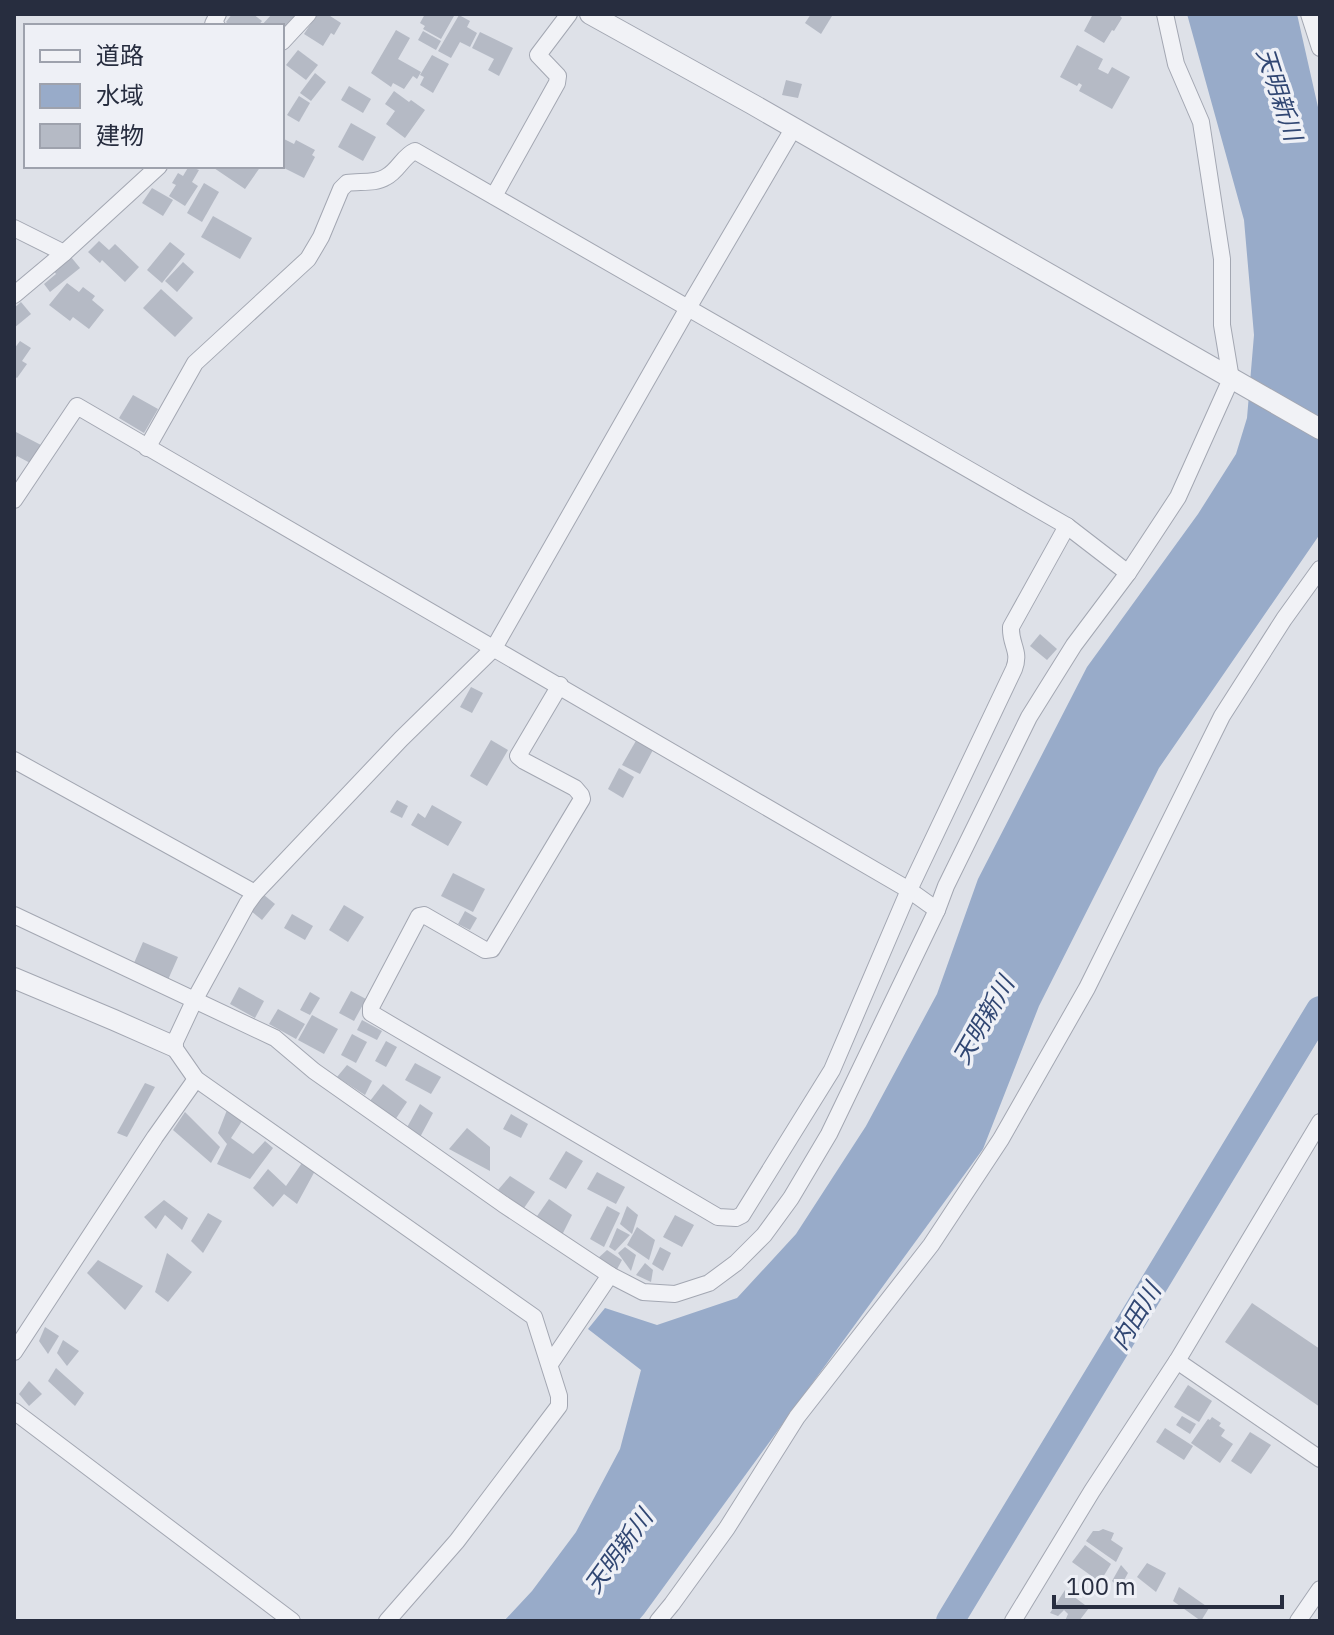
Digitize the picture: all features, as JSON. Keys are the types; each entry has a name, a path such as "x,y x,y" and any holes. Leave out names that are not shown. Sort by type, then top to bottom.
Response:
{"street":[{"path":"284,40 308,14"},
{"path":"494,196 557,83 558,76 538,55 569,14"},
{"path":"590,14 1320,429"},
{"path":"14,915 275,1038 314,1071 503,1204 610,1275 643,1292 675,1294 709,1283 736,1263 764,1235 791,1198 829,1134 1029,717 1074,645 1128,573 1178,497 1231,379 1222,325 1222,259 1201,122 1176,64 1165,14"},
{"path":"1309,14 1319,43"},
{"path":"173,1046 194,1001 255,893 401,739 494,648 793,129"},
{"path":"147,448 195,363 308,259 341,189 347,183 376,181 389,176 408,154 415,151 1067,526 1128,573"},
{"path":"14,295 157,168"},
{"path":"14,228 64,253"},
{"path":"14,500 77,406 560,685 909,890 937,910"},
{"path":"560,685 518,756 575,788 582,799 492,949 485,950 424,915 419,916 371,1007 371,1013 718,1217 736,1218 742,1215 832,1070 909,890 1018,661 1011,627 1067,526"},
{"path":"658,1621 727,1528 797,1417 931,1245 1001,1139 1087,988 1222,716 1320,569"},
{"path":"14,760 255,893"},
{"path":"14,978 173,1046 196,1079 534,1317 559,1396 559,1406 457,1541 387,1621"},
{"path":"14,1352 196,1079"},
{"path":"1013,1621 1092,1491 1177,1361 1320,1122"},
{"path":"550,1364 610,1275"},
{"path":"1177,1361 1320,1459"},
{"path":"14,1411 292,1621"},
{"path":"1298,1621 1320,1589"}],"water":[{"name":"天明新川","path":"1187,14 1297,14 1320,116 1320,534 1159,768 1039,1006 983,1149 644,1614 638,1621 504,1621 532,1591 576,1532 620,1449 641,1370 588,1329 605,1308 657,1325 737,1298 796,1234 866,1126 937,994 978,879 1087,667 1198,514 1236,454 1247,418 1254,335 1244,220"}],"building":[{"path":"232,14 253,14 262,21 260,24 226,22"},
{"path":"272,14 302,14 284,33 284,24 263,24"},
{"path":"317,14 327,14 341,23 323,46 304,34"},
{"path":"425,14 454,16 441,39 423,29 425,26 420,23"},
{"path":"811,14 832,16 821,34 805,23"},
{"path":"1093,14 1118,14 1122,18 1104,43 1084,31"},
{"path":"459,15 470,21 467,27 477,33 470,47 460,42 451,58 438,51"},
{"path":"396,30 410,38 398,59 421,72 417,79 413,76 404,89 393,83 391,87 371,73"},
{"path":"423,31 441,41 436,50 418,40"},
{"path":"480,32 513,48 499,76 488,70 494,59 472,48"},
{"path":"1077,45 1103,59 1098,69 1108,74 1112,67 1130,77 1112,109 1079,91 1082,85 1079,83 1077,86 1060,77"},
{"path":"298,50 318,65 306,80 286,65"},
{"path":"432,55 449,64 433,93 420,85 424,77 420,75"},
{"path":"315,73 326,82 311,101 300,93"},
{"path":"786,80 802,84 798,98 782,95"},
{"path":"349,86 371,99 363,113 341,100"},
{"path":"394,91 425,110 405,138 386,124 395,111 385,104"},
{"path":"299,96 310,103 299,122 287,115"},
{"path":"351,123 376,137 363,161 338,147"},
{"path":"284,139 294,144 296,140 315,150 312,155 315,157 304,178 284,168"},
{"path":"188,168 199,170 192,182 198,186 185,206 169,196 176,185 172,183 178,173 183,176"},
{"path":"214,168 260,168 245,189"},
{"path":"204,183 219,192 202,222 187,213"},
{"path":"152,188 173,200 163,216 142,203"},
{"path":"213,216 252,238 240,259 201,237"},
{"path":"99,241 109,250 115,244 139,267 125,282 102,260 100,263 88,252"},
{"path":"170,242 185,254 162,283 147,270"},
{"path":"71,257 80,268 50,292 44,284"},
{"path":"183,262 194,272 177,292 165,281"},
{"path":"67,283 79,292 83,287 95,296 92,300 104,310 89,329 73,317 70,321 49,305"},
{"path":"161,289 193,318 175,337 143,308"},
{"path":"21,302 31,314 14,328 14,308"},
{"path":"20,341 31,348 22,361 27,364 17,378 14,376 14,349"},
{"path":"133,395 158,409 144,433 119,418"},
{"path":"14,431 41,445 32,464 17,456 14,462"},
{"path":"1040,634 1057,649 1047,660 1030,646"},
{"path":"471,687 483,693 472,713 460,707"},
{"path":"637,739 654,748 640,774 622,765"},
{"path":"491,740 508,750 487,786 470,776"},
{"path":"619,768 634,777 623,798 608,789"},
{"path":"397,800 408,806 402,818 390,812"},
{"path":"432,805 462,822 448,846 411,825 418,813 425,818"},
{"path":"453,873 485,889 473,912 441,896"},
{"path":"264,895 275,904 262,920 251,911"},
{"path":"344,905 364,917 348,942 329,930"},
{"path":"465,911 477,918 470,930 458,924"},
{"path":"292,914 313,926 305,940 284,928"},
{"path":"143,942 178,957 167,982 134,963"},
{"path":"239,987 264,1001 255,1018 230,1004"},
{"path":"351,991 366,999 354,1021 339,1013"},
{"path":"310,992 320,998 310,1015 300,1010"},
{"path":"278,1009 305,1024 296,1039 269,1024"},
{"path":"312,1015 338,1029 324,1054 298,1040"},
{"path":"362,1020 382,1031 377,1040 357,1030"},
{"path":"352,1034 367,1042 356,1063 341,1055"},
{"path":"386,1041 397,1047 386,1067 375,1061"},
{"path":"415,1063 441,1077 431,1094 405,1080"},
{"path":"347,1065 372,1081 365,1095 337,1077"},
{"path":"145,1083 155,1087 127,1137 117,1133"},
{"path":"383,1084 407,1102 395,1120 370,1101"},
{"path":"420,1104 433,1113 419,1139 405,1131"},
{"path":"227,1110 242,1121 231,1138 253,1154 265,1141 273,1148 250,1179 217,1164 227,1144 218,1133"},
{"path":"185,1112 220,1147 211,1163 173,1130"},
{"path":"511,1114 528,1124 521,1138 503,1129"},
{"path":"467,1128 490,1147 490,1171 449,1149"},
{"path":"566,1151 583,1161 566,1189 549,1179"},
{"path":"304,1160 316,1169 297,1204 284,1194 273,1207 253,1188 268,1169 286,1186"},
{"path":"597,1172 625,1187 616,1204 587,1189"},
{"path":"510,1176 535,1192 524,1208 498,1190"},
{"path":"549,1199 572,1215 561,1237 535,1219"},
{"path":"164,1200 188,1218 182,1230 165,1215 156,1229 144,1217"},
{"path":"607,1206 620,1213 604,1247 590,1239"},
{"path":"627,1206 638,1215 632,1234 620,1224"},
{"path":"208,1213 222,1221 203,1253 191,1241"},
{"path":"675,1215 694,1225 682,1247 663,1237"},
{"path":"637,1227 655,1240 649,1260 627,1245"},
{"path":"617,1228 630,1235 615,1251 609,1247"},
{"path":"625,1247 636,1255 631,1271 618,1253"},
{"path":"660,1247 671,1253 663,1271 652,1264"},
{"path":"607,1250 622,1260 615,1273 596,1260"},
{"path":"167,1253 192,1272 168,1302 155,1292"},
{"path":"98,1260 143,1286 125,1310 87,1273"},
{"path":"645,1263 653,1270 651,1282 636,1275"},
{"path":"1252,1303 1320,1349 1320,1407 1225,1342"},
{"path":"45,1327 59,1336 48,1354 39,1341"},
{"path":"63,1340 79,1351 67,1366 57,1353"},
{"path":"56,1368 84,1393 75,1406 48,1381"},
{"path":"29,1381 42,1394 29,1406 19,1394"},
{"path":"1188,1385 1212,1401 1199,1422 1174,1407"},
{"path":"1182,1416 1196,1424 1190,1434 1176,1425"},
{"path":"1212,1417 1225,1430 1221,1436 1233,1444 1220,1463 1191,1443"},
{"path":"1165,1428 1193,1446 1184,1460 1156,1442"},
{"path":"1250,1432 1271,1445 1251,1474 1231,1461"},
{"path":"1103,1529 1114,1533 1111,1540 1123,1548 1116,1562 1086,1541 1093,1531"},
{"path":"1085,1545 1111,1564 1100,1582 1072,1562"},
{"path":"1147,1563 1166,1573 1156,1592 1137,1577"},
{"path":"1121,1565 1128,1573 1120,1588 1112,1581"},
{"path":"1179,1587 1209,1608 1201,1621 1173,1601"},
{"path":"1065,1590 1089,1608 1079,1621 1065,1621 1068,1614 1064,1610 1058,1616 1050,1613"}],"waterway":[{"name":"内田川","path":"950,1621 1320,1010"}]}
